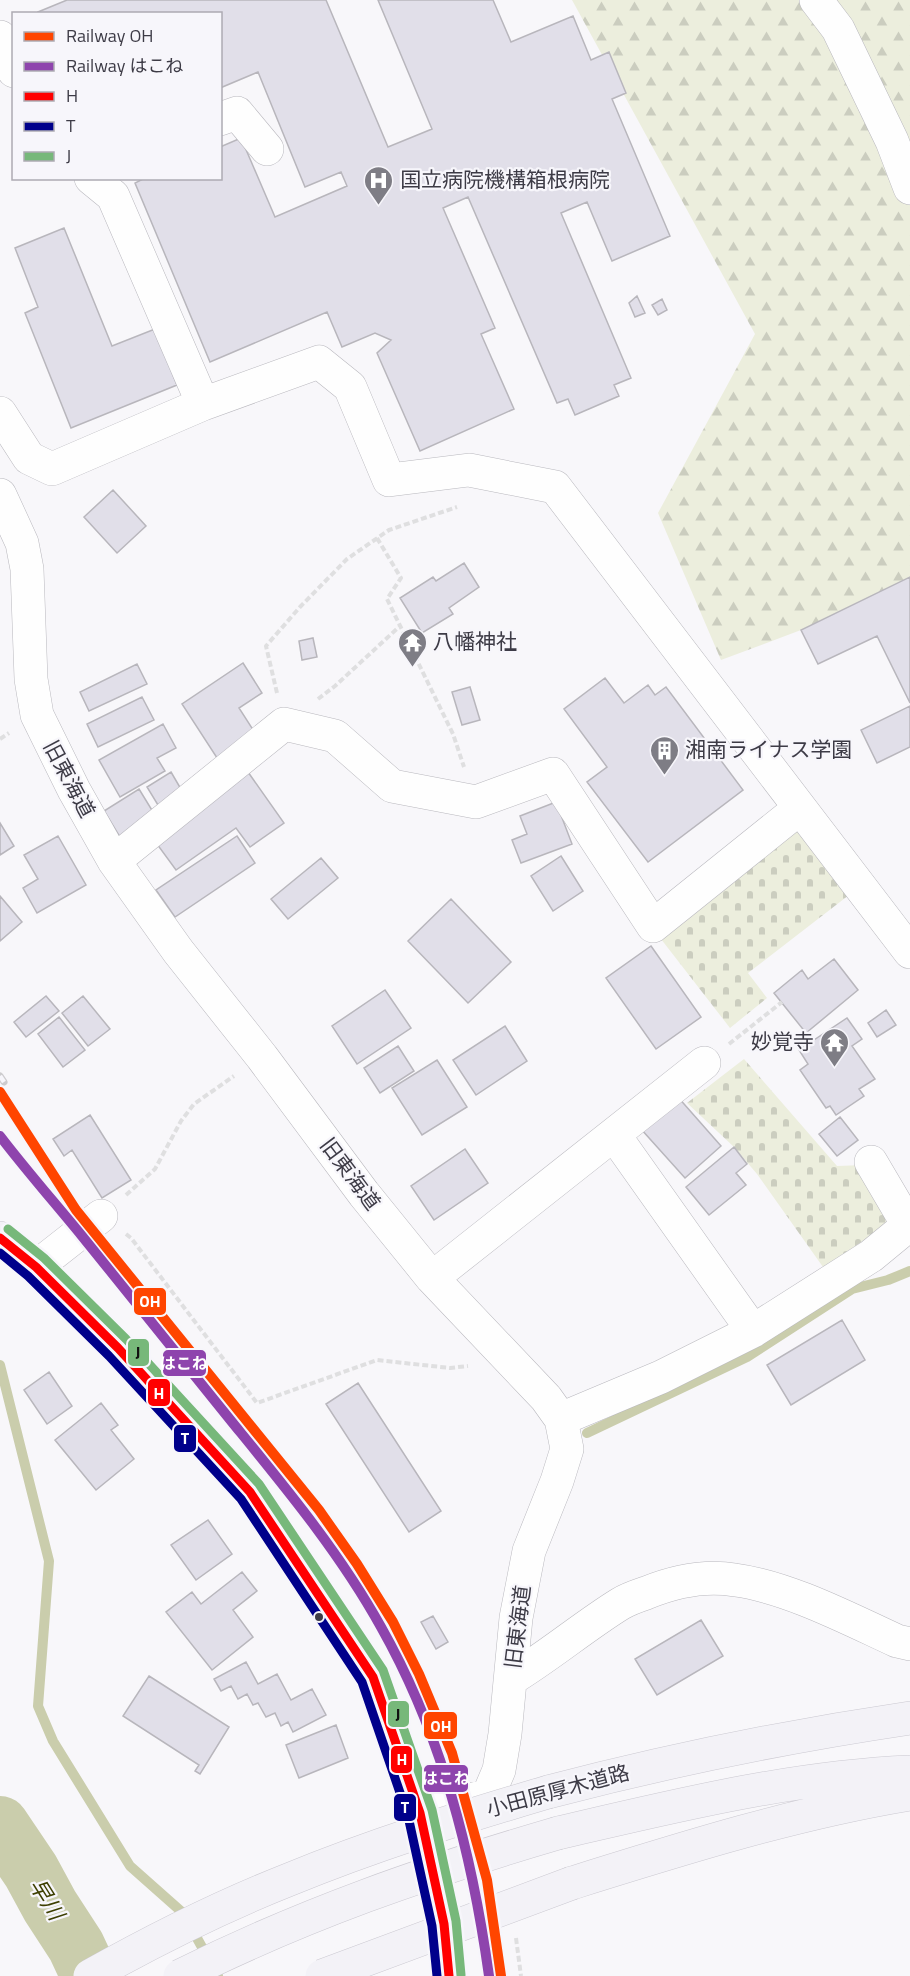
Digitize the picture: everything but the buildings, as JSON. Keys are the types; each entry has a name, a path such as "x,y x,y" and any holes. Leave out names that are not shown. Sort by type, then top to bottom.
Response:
{"highway":[{"path":"0,1238 36,1267 118,1348 250,1492 373,1677 420,1813 444,1924 449,1976"},
{"name":"小田原厚木道路","path":"90,1976 212,1913 287,1880 448,1822 627,1771 853,1726 910,1718"},
{"name":"小田原厚木道路","path":"180,1976 302,1920 381,1889 459,1862 558,1833 670,1807 772,1787 807,1781 910,1772"},
{"path":"322,1976 572,1883 767,1825 867,1801 910,1794"}],"street":[{"path":"816,0 838,30 892,141 910,188"},
{"path":"0,37 12,66"},
{"path":"222,118 237,112 267,149"},
{"path":"95,180 113,196 203,404"},
{"path":"0,413 29,458 52,469 203,404 319,362 350,387 389,480 470,470 555,487 910,952"},
{"name":"旧東海道","path":"0,495 22,543 27,569 31,679 37,715 74,790 114,861 178,951 262,1057 364,1194 432,1278 546,1398 561,1419 567,1449 557,1481 529,1551 516,1618 512,1679 499,1770 488,1796 420,1813"},
{"path":"114,861 285,724 335,736 392,786 476,802 553,774 653,926 800,808"},
{"path":"432,1278 704,1063"},
{"path":"617,1139 753,1331"},
{"path":"561,1419 661,1377 753,1331 871,1256 909,1224 871,1162"},
{"path":"36,1267 101,1216"},
{"path":"512,1679 537,1664 622,1602 661,1587 698,1579 735,1580 778,1591 823,1607 897,1641 910,1644"}],"path":[{"path":"285,724 266,646 347,559 389,530 468,503"},
{"path":"377,538 401,578 387,598 453,734 476,802"},
{"path":"335,686 400,627"},
{"path":"704,1063 782,1002"},
{"path":"262,1057 194,1104 181,1120 155,1169 101,1216 131,1238 257,1403 377,1360 450,1368 511,1360"}],"green space":[{"path":"572,0 910,0 910,577 801,630 721,660 658,513 755,334"},
{"path":"793,822 849,895 748,973 767,998 730,1028 654,930"},
{"path":"744,1059 837,1166 864,1165 897,1219 823,1267 757,1174 734,1147 687,1103"}],"waterway":[{"path":"587,1433 747,1357 852,1289 888,1280 910,1271"},
{"path":"0,1365 49,1561 38,1706 53,1741 130,1866 183,1913 218,1976"},
{"name":"早川","path":"0,1825 76,1946 90,1976"}],"railway":[{"path":"0,1076 4,1082"}],"rail line":[{"name":"OH","path":"0,1092 76,1210 319,1510 357,1564 393,1622 419,1674 452,1753 487,1880 501,1976"},
{"name":"はこね","path":"0,1136 292,1496 348,1573 381,1627 421,1710 452,1796 474,1885 489,1976"}],"transit line":[{"name":"J","path":"8,1229 44,1258 126,1339 259,1484 383,1670 432,1810 456,1921 461,1975"},
{"name":"H","path":"0,1238 36,1267 118,1348 250,1492 373,1677 420,1813 444,1924 449,1976"},
{"name":"T","path":"0,1253 28,1276 109,1356 241,1499 362,1682 408,1816 432,1926 437,1976"}],"place":[{"name":"国立病院機構箱根病院","path":"379,206"},
{"name":"八幡神社","path":"412,668"},
{"name":"湘南ライナス学園","path":"664,776"},
{"name":"妙覚寺","path":"835,1068"}]}
